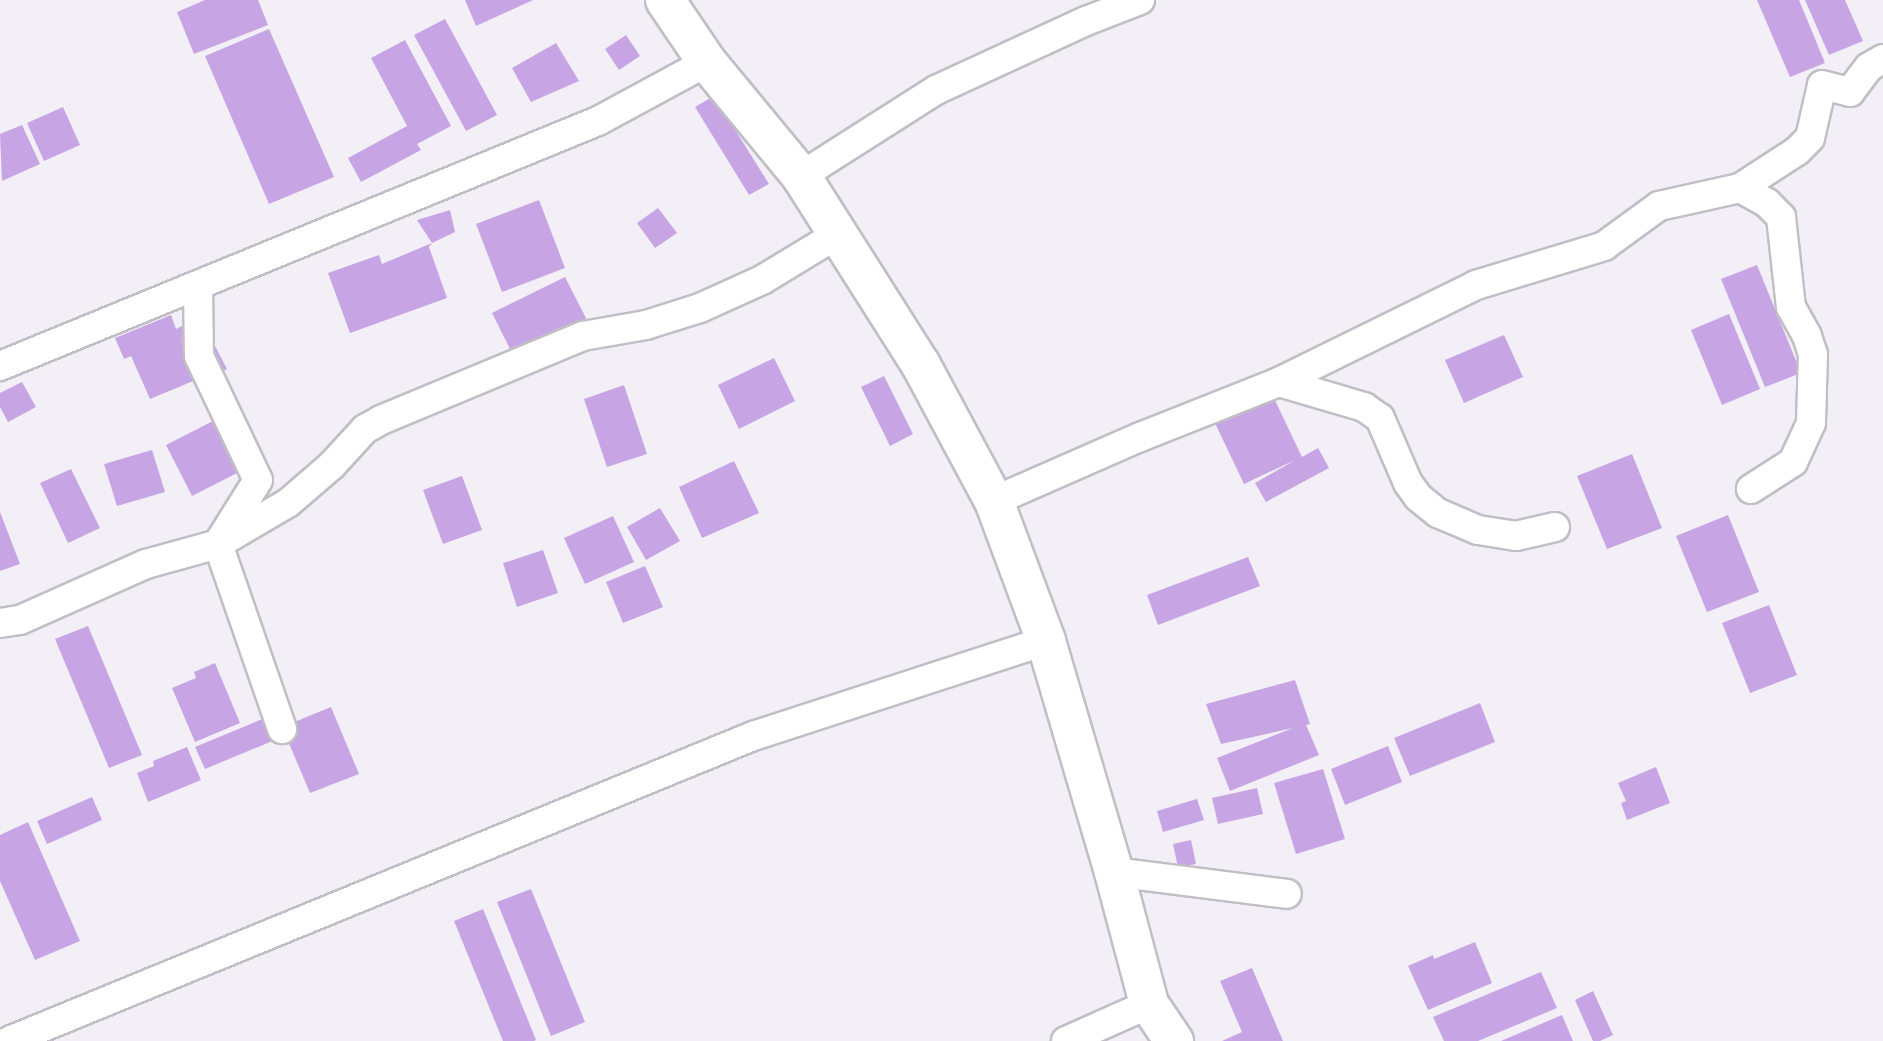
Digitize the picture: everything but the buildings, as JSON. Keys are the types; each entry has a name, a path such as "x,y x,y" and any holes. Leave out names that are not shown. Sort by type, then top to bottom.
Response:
{"street":[{"path":"665,0 707,62 801,176 921,365 995,501 1045,641 1114,872 1149,1004 1174,1041"},
{"path":"801,176 936,90 1086,21 1140,0"},
{"path":"995,501 1140,437 1279,382 1476,285 1604,246 1659,206 1740,188 1797,151 1810,138 1822,85 1850,92 1869,67 1883,59"},
{"path":"0,366 598,121 707,62"},
{"path":"1740,188 1767,203 1781,218 1791,307 1807,336 1812,354 1811,423 1793,462 1752,489"},
{"path":"0,623 20,620 146,564 218,544 288,503 332,465 365,429 381,420 583,336 646,325 700,308 762,280 838,234"},
{"path":"198,287 199,356 258,480 218,544"},
{"path":"1279,382 1364,407 1380,418 1408,483 1418,497 1438,513 1478,530 1516,536 1555,527"},
{"path":"218,544 282,729"},
{"path":"9,1041 753,736 1045,641"},
{"path":"1114,872 1287,894"},
{"path":"1066,1041 1149,1004"}]}
